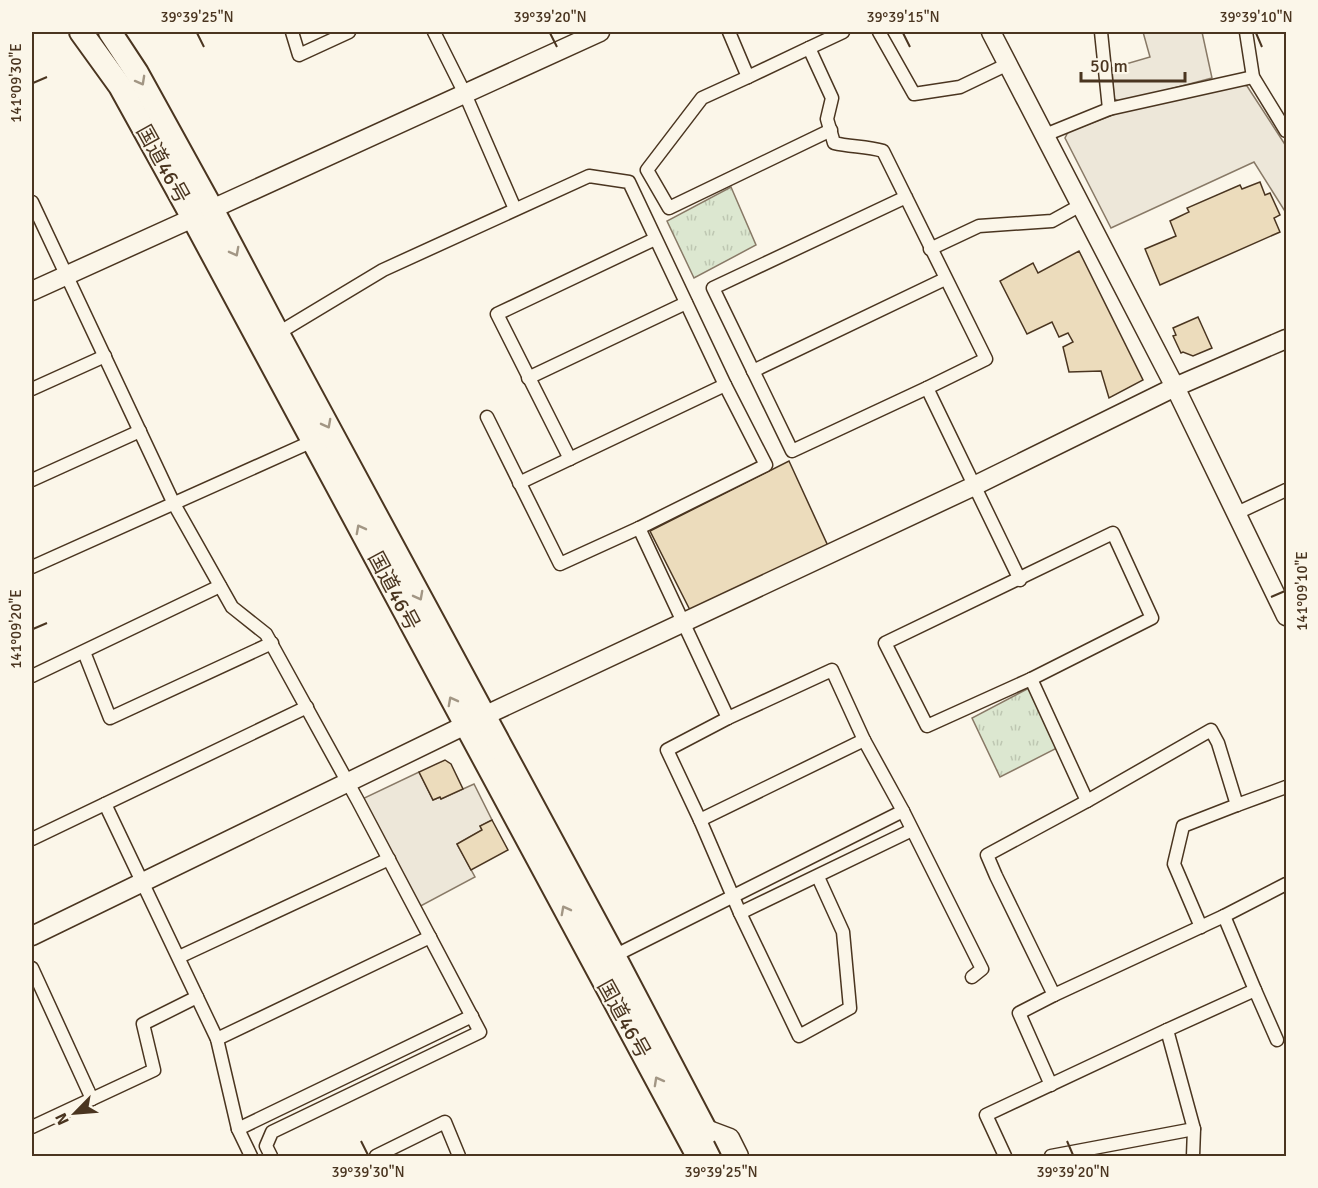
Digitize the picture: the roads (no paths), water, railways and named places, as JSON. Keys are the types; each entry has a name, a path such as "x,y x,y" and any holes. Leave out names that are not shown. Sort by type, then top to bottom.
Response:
{"highway":[{"name":"国道46号","path":"81,32 120,86 203,213"},
{"name":"国道46号","path":"110,32 137,73 203,213 269,338 696,1131 719,1156"},
{"name":"国道46号","path":"269,338 314,441 614,956 696,1131 698,1156"}],"street":[{"path":"292,32 299,55 350,32"},
{"path":"434,32 465,94 515,209"},
{"path":"32,291 600,32"},
{"path":"729,32 748,77"},
{"path":"831,130 669,208 647,170 702,99 843,32"},
{"path":"879,32 914,94 960,87 1008,64"},
{"path":"991,32 1175,387 1287,616"},
{"path":"1101,32 1109,109"},
{"path":"1246,32 1253,77 1287,130"},
{"path":"809,48 832,98 828,119 834,143 883,151 906,197 930,249 986,359 792,451 713,288 906,197"},
{"path":"1045,135 1109,109 1253,77"},
{"path":"269,338 383,270 589,176 629,182 725,385 766,465 560,564 487,417"},
{"path":"32,202 174,504 232,607 266,634 272,644 348,781 480,1032 272,1132 266,1146 271,1156"},
{"path":"930,249 980,226 1052,221 1081,205"},
{"path":"570,459 497,314 655,239"},
{"path":"753,371 945,279"},
{"path":"528,378 686,303"},
{"path":"32,936 475,720 974,486 1175,387 1287,339"},
{"path":"32,389 105,356"},
{"path":"519,483 725,385"},
{"path":"927,388 1020,580"},
{"path":"32,480 140,431"},
{"path":"32,567 314,441"},
{"path":"1237,513 1287,490"},
{"path":"639,528 728,718"},
{"path":"1113,533 1152,618 1031,679 927,726 885,643 1020,580 1113,533"},
{"path":"32,676 220,586"},
{"path":"84,652 110,718 272,644"},
{"path":"818,877 843,932 850,1008 799,1036 666,750 728,718 832,670 864,740 903,811 982,969 972,977"},
{"path":"1031,679 1087,801"},
{"path":"32,839 306,707"},
{"path":"1054,995 987,855 1211,730 1218,743 1237,805"},
{"path":"700,820 864,740"},
{"path":"1201,927 1174,864 1183,826 1287,787"},
{"path":"105,804 217,1039 238,1129 251,1156"},
{"path":"614,956 903,811"},
{"path":"740,913 912,830"},
{"path":"179,957 389,859"},
{"path":"1052,1085 1019,1013 1287,884"},
{"path":"1224,916 1277,1040"},
{"path":"217,1039 430,937"},
{"path":"32,968 92,1099"},
{"path":"1005,1156 986,1115 1255,990"},
{"path":"32,1127 154,1070 143,1024 197,997"},
{"path":"238,1129 472,1016"},
{"path":"1167,1030 1194,1129 1193,1156"},
{"path":"375,1156 445,1122 459,1156"},
{"path":"1051,1156 1194,1129"},
{"path":"683,1156 696,1131 730,1138 739,1156"}]}
